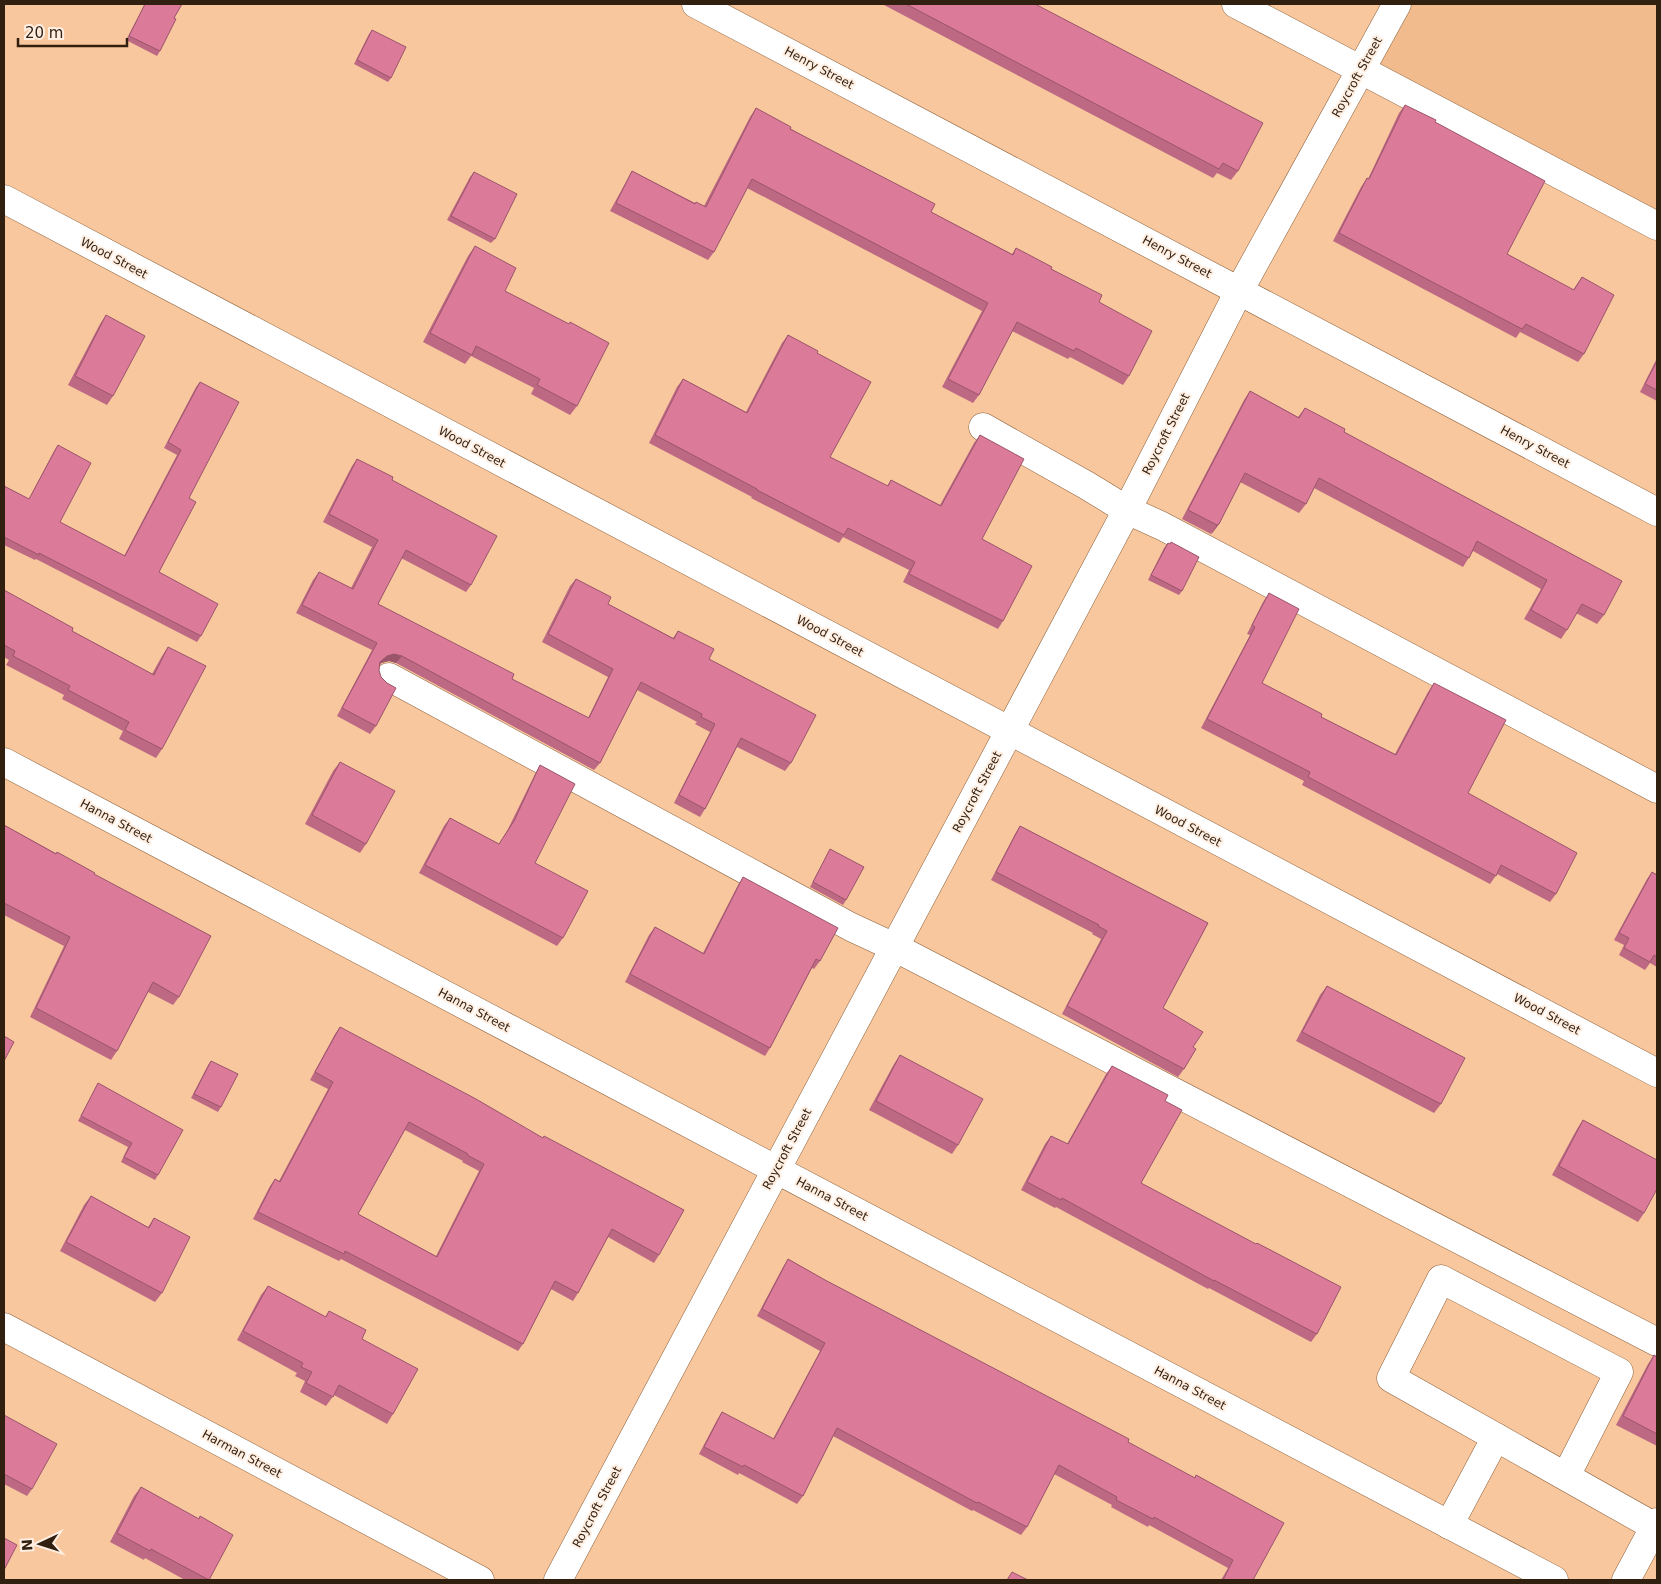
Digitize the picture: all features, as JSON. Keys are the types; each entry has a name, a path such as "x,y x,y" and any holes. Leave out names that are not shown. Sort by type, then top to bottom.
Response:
{"street":[{"name":"Henry Street","path":"696,4 1657,512"},
{"path":"1236,4 1657,226"},
{"name":"Roycroft Street","path":"558,1580 1127,510 1239,291 1362,70 1396,4"},
{"name":"Wood Street","path":"4,199 1657,1073"},
{"path":"983,427 1127,510 1162,526 1657,789"},
{"path":"389,677 851,927 894,947 1657,1342"},
{"name":"Hanna Street","path":"4,762 1554,1580"},
{"path":"1566,1476 1619,1372 1440,1279 1391,1378 1566,1476 1656,1525 1626,1580"},
{"name":"Harman Street","path":"4,1327 480,1580"},
{"path":"1449,1525 1496,1437"}],"shaded area":[{"path":"1397,4 1657,4 1657,226 1361,70"}],"building":[{"path":"145,4 182,4 160,51 129,36"},
{"path":"906,4 1035,4 1263,123 1238,171 1223,163 1219,169"},
{"path":"372,30 406,47 391,78 357,60"},
{"path":"1405,105 1436,120 1435,122 1545,181 1507,254 1574,290 1582,277 1614,295 1584,354 1526,324 1522,329 1339,233 1367,178 1369,179"},
{"path":"756,108 791,127 790,129 935,204 931,212 1013,255 1016,248 1052,267 1051,269 1102,295 1099,302 1152,331 1129,376 1076,348 1074,351 1017,322 979,395 948,379 988,303 752,179 714,252 616,203 632,171 695,204 696,202 706,207"},
{"path":"474,172 517,194 495,239 451,216"},
{"path":"475,246 516,268 505,291 609,343 577,406 537,385 540,379 476,346 472,355 430,333"},
{"path":"106,315 145,336 113,396 75,376"},
{"path":"788,335 871,382 830,457 888,486 891,480 941,506 980,435 1024,459 982,539 1032,566 1003,621 909,574 915,562 848,528 844,535 655,435 683,379 747,413"},
{"path":"1657,361 1657,390 1645,384"},
{"path":"200,382 239,402 189,498 196,502 159,572 218,604 201,636 4,537 4,486 29,499 58,445 91,463 60,522 125,556 181,450 168,442"},
{"path":"1250,391 1299,418 1305,408 1345,429 1344,432 1622,581 1604,615 1582,604 1567,630 1531,610 1547,580 1477,541 1469,558 1319,478 1306,504 1245,473 1219,524 1217,525 1188,510"},
{"path":"357,459 393,477 392,480 497,536 471,585 406,550 378,604 514,674 512,679 589,718 613,669 548,634 576,579 611,597 608,604 674,639 678,631 714,649 709,659 816,715 791,763 741,738 705,809 679,795 715,724 701,717 702,714 641,682 600,763 402,656 394,654 387,656 380,662 379,670 381,677 396,688 376,726 342,708 377,643 302,605 319,572 353,589 378,540 329,514"},
{"path":"1171,542 1199,557 1182,591 1151,575 1168,543 1170,544"},
{"path":"4,590 73,628 72,631 154,675 168,647 206,666 162,749 125,730 129,722 68,690 70,686 13,656 15,651 4,645"},
{"path":"1269,593 1299,609 1262,683 1322,714 1321,717 1396,755 1434,683 1506,720 1468,793 1577,853 1556,894 1501,865 1496,876 1308,777 1310,772 1207,719 1255,627 1252,625"},
{"path":"340,762 395,791 366,844 312,815"},
{"path":"540,765 575,784 535,863 588,891 563,938 425,865 450,818 499,844 514,821"},
{"path":"4,825 211,936 179,997 153,982 117,1051 36,1008 70,937 4,903"},
{"path":"1020,826 1208,923 1163,1008 1203,1032 1193,1047 1196,1049 1184,1069 1067,1006 1107,931 1099,925 996,872"},
{"path":"830,849 864,867 846,900 813,882"},
{"path":"1652,872 1657,875 1657,957 1654,955 1650,962 1624,948 1629,938 1619,933"},
{"path":"743,877 838,928 820,961 816,959 770,1048 630,974 655,927 704,954"},
{"path":"1327,986 1465,1058 1441,1104 1302,1032"},
{"path":"340,1027 476,1099 543,1138 544,1136 684,1210 659,1255 612,1229 578,1293 555,1281 523,1344 345,1251 344,1254 258,1212 275,1179 280,1182 333,1082 315,1072","holes":["409,1122 484,1164 437,1257 358,1214"]},
{"path":"4,1036 14,1042 4,1061"},
{"path":"900,1055 983,1099 958,1145 876,1101"},
{"path":"211,1061 238,1074 221,1107 194,1094"},
{"path":"1112,1066 1168,1095 1165,1101 1182,1110 1141,1183 1341,1287 1317,1334 1214,1281 1062,1198 1061,1200 1027,1182 1051,1136 1068,1144"},
{"path":"98,1083 183,1130 158,1175 124,1157 132,1143 81,1116"},
{"path":"1583,1120 1657,1160 1657,1189 1644,1213 1559,1166"},
{"path":"91,1196 149,1228 154,1218 190,1237 162,1293 66,1242"},
{"path":"788,1259 1129,1439 1128,1442 1195,1478 1196,1475 1284,1523 1253,1580 1223,1580 1233,1560 1154,1517 1153,1519 1116,1500 1117,1497 1059,1465 1027,1527 977,1503 837,1428 803,1496 744,1465 743,1467 704,1447 722,1412 774,1439 825,1343 762,1309"},
{"path":"268,1286 326,1317 329,1311 366,1330 362,1339 418,1369 393,1414 339,1385 333,1397 306,1383 312,1372 301,1367 303,1363 243,1331"},
{"path":"1654,1355 1657,1357 1657,1434 1623,1416"},
{"path":"4,1415 57,1444 32,1489 4,1474"},
{"path":"141,1487 199,1519 200,1516 233,1535 209,1580 117,1533"},
{"path":"4,1538 17,1545 4,1570"},
{"path":"1012,1572 1028,1580 1007,1580"}]}
